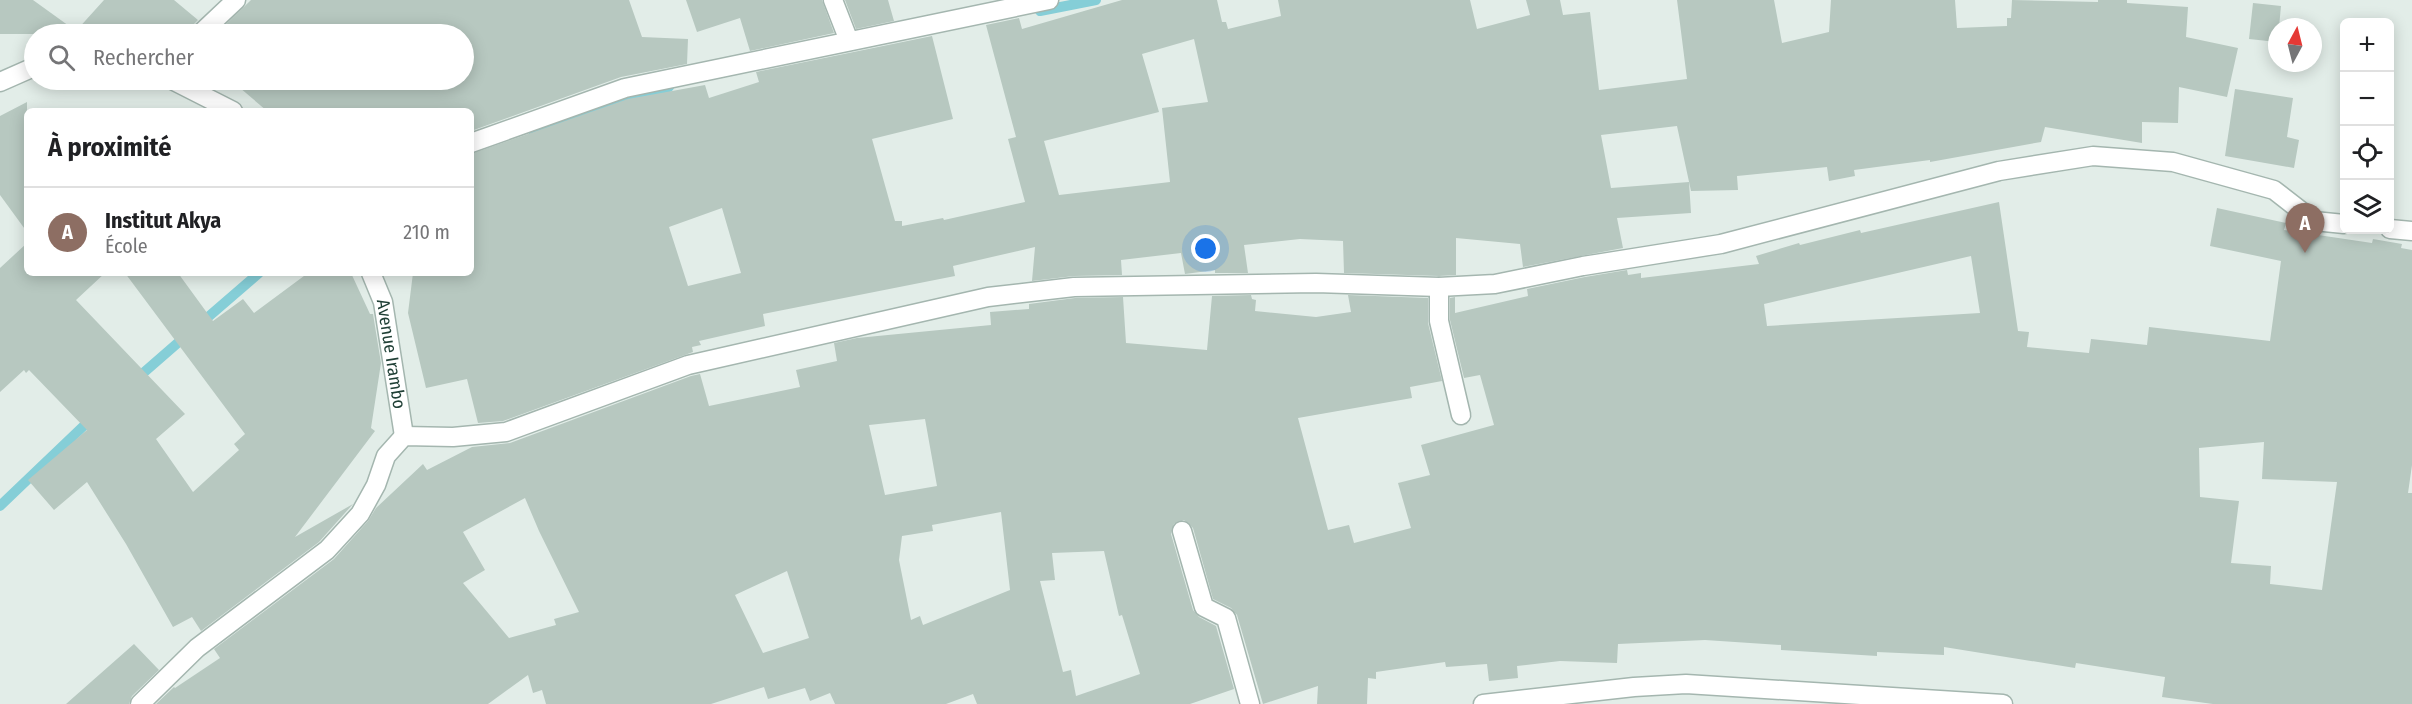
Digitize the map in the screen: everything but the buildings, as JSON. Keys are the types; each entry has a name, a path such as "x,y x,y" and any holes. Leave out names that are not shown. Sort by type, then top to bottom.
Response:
{"street":[{"path":"211,24 236,0"},
{"path":"833,0 849,41"},
{"path":"474,142 625,88 1049,0"},
{"path":"0,82 24,71"},
{"path":"191,90 227,108"},
{"path":"140,704 197,648 327,550 360,514 376,485 386,456 404,436 453,437 506,432 688,365 988,297 1074,287 1316,283 1439,287 1495,284 1583,266 1721,244 1999,171 2093,156 2172,162 2195,168 2274,190 2314,221 2340,224"},
{"path":"2394,229 2412,231"},
{"name":"Avenue Irambo","path":"372,276 383,302 404,436"},
{"path":"1439,287 1439,321 1461,415"},
{"path":"1182,531 1204,607 1226,618 1250,704"},
{"path":"1483,704 1634,687 1686,684 2003,704"}],"waterway":[{"path":"1040,11 1096,0"},
{"path":"534,133 578,115 669,87"},
{"path":"200,324 256,276"},
{"path":"134,381 188,334"},
{"path":"0,506 93,417"}],"place":[{"name":"Institut Akya","path":"2305,253"}]}
